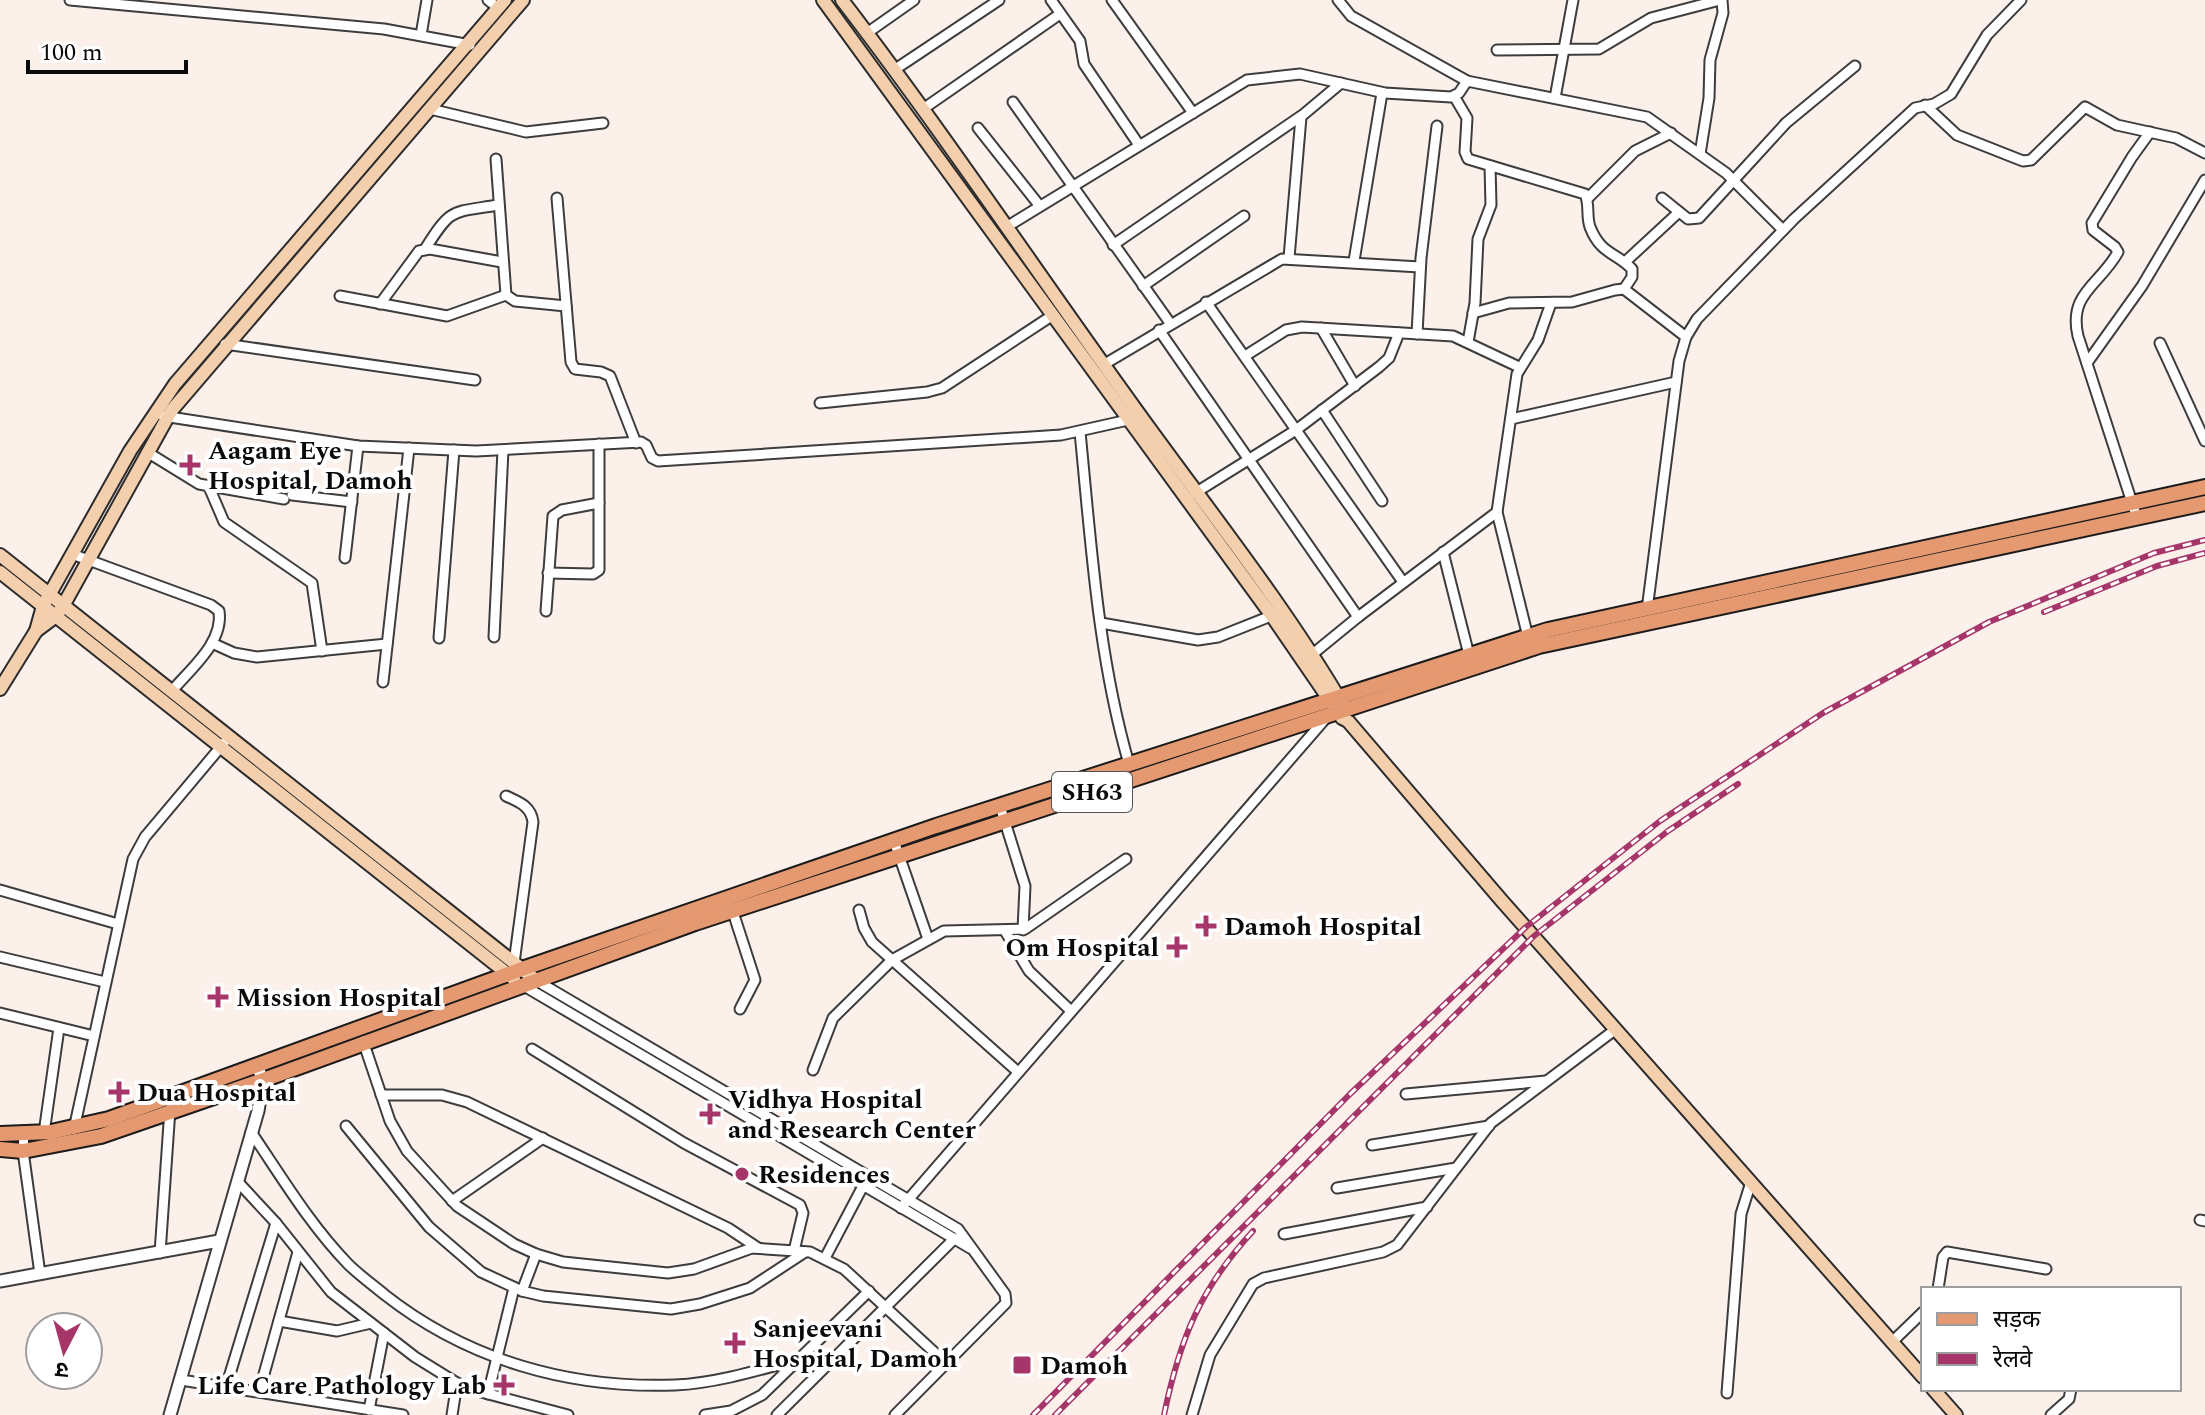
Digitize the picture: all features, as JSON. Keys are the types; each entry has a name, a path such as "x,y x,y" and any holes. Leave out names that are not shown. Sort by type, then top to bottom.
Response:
{"main road":[{"path":"0,689 36,631 46,600 130,451 227,346 523,0"},
{"path":"823,0 1128,420 1278,614"},
{"path":"842,0 1008,226 1195,493 1278,614 1338,709 1502,901 1921,1375"},
{"path":"36,631 60,611 147,452 175,384 468,44 497,3"},
{"path":"287,254 298,263"},
{"name":"SH63","path":"1338,709 1469,655 1528,637 1646,615 2135,510 2205,487"},
{"name":"SH63","path":"2135,510 2205,503"},
{"path":"0,555 46,600 120,659 220,748 514,968"},
{"path":"0,572 46,600"},
{"name":"SH63","path":"260,1073 358,1028 514,968 598,950 734,913 1000,806 1338,709 1646,615"},
{"path":"120,659 171,692 230,738 530,983"},
{"name":"SH63","path":"0,1134 101,1136 170,1104 260,1073 363,1043 530,983 598,950 729,898 897,848 1005,821 1121,772"},
{"name":"SH63","path":"0,1149 23,1151 74,1135"},
{"path":"1935,1391 1956,1415"}],"street":[{"path":"70,0 384,29 468,44 480,51"},
{"path":"421,35 427,0"},
{"path":"867,33 914,0"},
{"path":"894,70 999,0"},
{"path":"1051,0 1082,46 1084,64 1139,145"},
{"path":"1112,0 1193,113"},
{"path":"1338,0 1351,16 1467,81 1647,117 1735,182 1783,230"},
{"path":"1555,98 1573,0"},
{"path":"1497,50 1563,51 1604,47 1651,18 1721,0 1723,13 1710,60 1709,98 1700,154"},
{"path":"1646,615 1676,382 1686,337 1697,319 1783,230 1915,108 1943,100 1951,94 1987,35 2021,0"},
{"path":"923,109 1060,14"},
{"path":"1662,198 1688,219 1699,218 1786,123 1855,66"},
{"path":"1008,226 1247,80 1300,74 1382,93 1454,96 1467,81"},
{"path":"1113,245 1301,117 1341,83"},
{"path":"1354,261 1382,93"},
{"path":"1454,96 1467,118 1466,156 1472,161 1581,192 1588,198 1590,227 1600,244 1610,255 1625,262 1633,273 1624,289 1572,302 1509,303 1473,313"},
{"path":"1013,102 1170,323"},
{"path":"1925,105 1957,135 2023,161 2031,160 2085,107 2117,125 2176,138 2205,153"},
{"path":"430,109 526,132 603,123"},
{"path":"1289,258 1301,117"},
{"path":"1417,334 1420,267 1437,126"},
{"path":"978,128 1039,205"},
{"path":"2135,510 2076,328 2076,309 2118,252 2093,230 2092,223 2150,132"},
{"path":"1588,198 1635,151 1671,133"},
{"path":"496,159 506,295 515,301 566,306"},
{"path":"1468,342 1478,239 1491,205 1490,166"},
{"path":"2087,363 2142,286 2205,180"},
{"path":"557,198 573,366 610,376 636,443"},
{"path":"380,304 416,254 425,249 444,219 451,214 498,205"},
{"path":"1625,262 1679,212"},
{"path":"1143,286 1244,216"},
{"path":"425,249 502,262"},
{"path":"1103,365 1275,261 1289,258 1420,267"},
{"path":"1624,289 1686,337"},
{"path":"340,296 452,316 506,295"},
{"path":"1206,302 1403,582"},
{"path":"1528,637 1497,512 1519,367 1535,346 1551,303"},
{"path":"820,403 942,388 1053,315"},
{"path":"1245,356 1286,330 1302,327 1453,336 1519,367"},
{"path":"1321,328 1355,386"},
{"path":"1159,330 1358,617"},
{"path":"1195,493 1296,430 1385,363 1399,333"},
{"path":"216,336 227,346 475,380"},
{"path":"2160,343 2205,441"},
{"path":"1511,419 1676,382"},
{"path":"1322,410 1382,501"},
{"path":"161,415 358,446 503,450 644,443 652,458 658,461 1080,432 1128,420"},
{"path":"1080,432 1094,579 1121,772"},
{"path":"548,573 593,574 599,570 599,444"},
{"path":"345,558 358,446"},
{"path":"383,682 409,448"},
{"path":"439,638 454,450"},
{"path":"494,637 503,450"},
{"path":"147,452 192,481 209,487 352,502"},
{"path":"209,487 224,522 312,583 322,651"},
{"path":"546,611 553,516 562,510 599,503"},
{"path":"1307,659 1497,512"},
{"path":"1443,552 1469,655"},
{"path":"72,554 216,607 220,618 212,643 171,692"},
{"path":"1101,623 1198,640 1218,637 1278,614"},
{"path":"212,643 249,657 387,644"},
{"path":"901,1208 1338,709"},
{"path":"74,1135 129,870 138,847 230,738"},
{"path":"506,796 525,806 533,822 514,968"},
{"path":"1000,806 1026,892 1023,930"},
{"path":"897,848 928,939"},
{"path":"813,1070 828,1027 838,1011 892,960 928,939 954,929 1023,930 1126,859"},
{"path":"0,890 118,924"},
{"path":"729,898 755,980 740,1009"},
{"path":"859,910 867,935 1018,1072"},
{"path":"1005,931 1029,971 1071,1011"},
{"path":"0,957 105,982"},
{"path":"530,983 676,1062 950,1222 977,1252 1005,1294 1006,1303 895,1415"},
{"path":"530,983 671,1072 977,1252"},
{"path":"0,1013 94,1036"},
{"path":"44,1133 59,1028"},
{"path":"358,1028 397,1136 452,1201 495,1233 536,1254 563,1262 668,1273 694,1269 758,1248 805,1252 825,1258 844,1269 947,1364"},
{"path":"1192,1415 1210,1355 1253,1284 1264,1278 1391,1249 1403,1239 1489,1126 1616,1029"},
{"path":"532,1049 684,1143 800,1205 803,1213 794,1251"},
{"path":"671,1072 676,1062"},
{"path":"170,1415 261,1097 260,1073"},
{"path":"1406,1094 1548,1080"},
{"path":"381,1095 450,1096 728,1228 758,1248"},
{"path":"729,1106 734,1096"},
{"path":"160,1253 170,1104"},
{"path":"346,1126 429,1227 481,1272 518,1290 543,1296 671,1309 740,1292 805,1252"},
{"path":"1372,1145 1489,1126"},
{"path":"786,1140 791,1130"},
{"path":"251,1132 323,1236 350,1267 409,1314 475,1351 551,1375 620,1385 677,1385 729,1377 799,1359"},
{"path":"24,1134 23,1151 40,1274"},
{"path":"452,1201 543,1138"},
{"path":"1337,1188 1456,1168"},
{"path":"238,1182 276,1223 331,1292 434,1371 488,1394 568,1415"},
{"path":"1727,1393 1741,1214 1751,1182"},
{"path":"825,1258 863,1186"},
{"path":"1284,1234 1427,1207"},
{"path":"226,1387 276,1223"},
{"path":"777,1415 954,1239"},
{"path":"0,1281 219,1241"},
{"path":"259,1392 298,1252"},
{"path":"1938,1287 1943,1257 1947,1252 2046,1269"},
{"path":"488,1394 518,1290 536,1254"},
{"path":"705,1415 731,1411 762,1395 869,1291"},
{"path":"1892,1342 1921,1314"},
{"path":"279,1321 337,1331 371,1323"},
{"path":"369,1410 384,1333"},
{"path":"181,1380 403,1415"},
{"path":"452,1415 457,1383"},
{"path":"2051,1415 2069,1399 2071,1391"}],"railway":[{"path":"1033,1415 1349,1095 1526,927 1660,821 1823,713 1989,622 2154,553 2205,540"},
{"path":"2044,612 2157,566 2205,553"},
{"path":"1055,1415 1534,936 1668,831 1738,784"},
{"path":"1164,1415 1177,1362 1195,1316 1219,1273 1253,1231"}],"place":[{"name":"Aagam Eye Hospital, Damoh","path":"190,465"},
{"name":"Damoh Hospital","path":"1206,926"},
{"name":"Om Hospital","path":"1177,947"},
{"name":"Mission Hospital","path":"218,997"},
{"name":"Dua Hospital","path":"119,1092"},
{"name":"Vidhya Hospital and Research Center","path":"710,1114"},
{"name":"Residences","path":"742,1174"},
{"name":"Sanjeevani Hospital, Damoh","path":"735,1343"},
{"name":"Damoh","path":"1022,1365"},
{"name":"Life Care Pathology Lab","path":"504,1385"}]}
